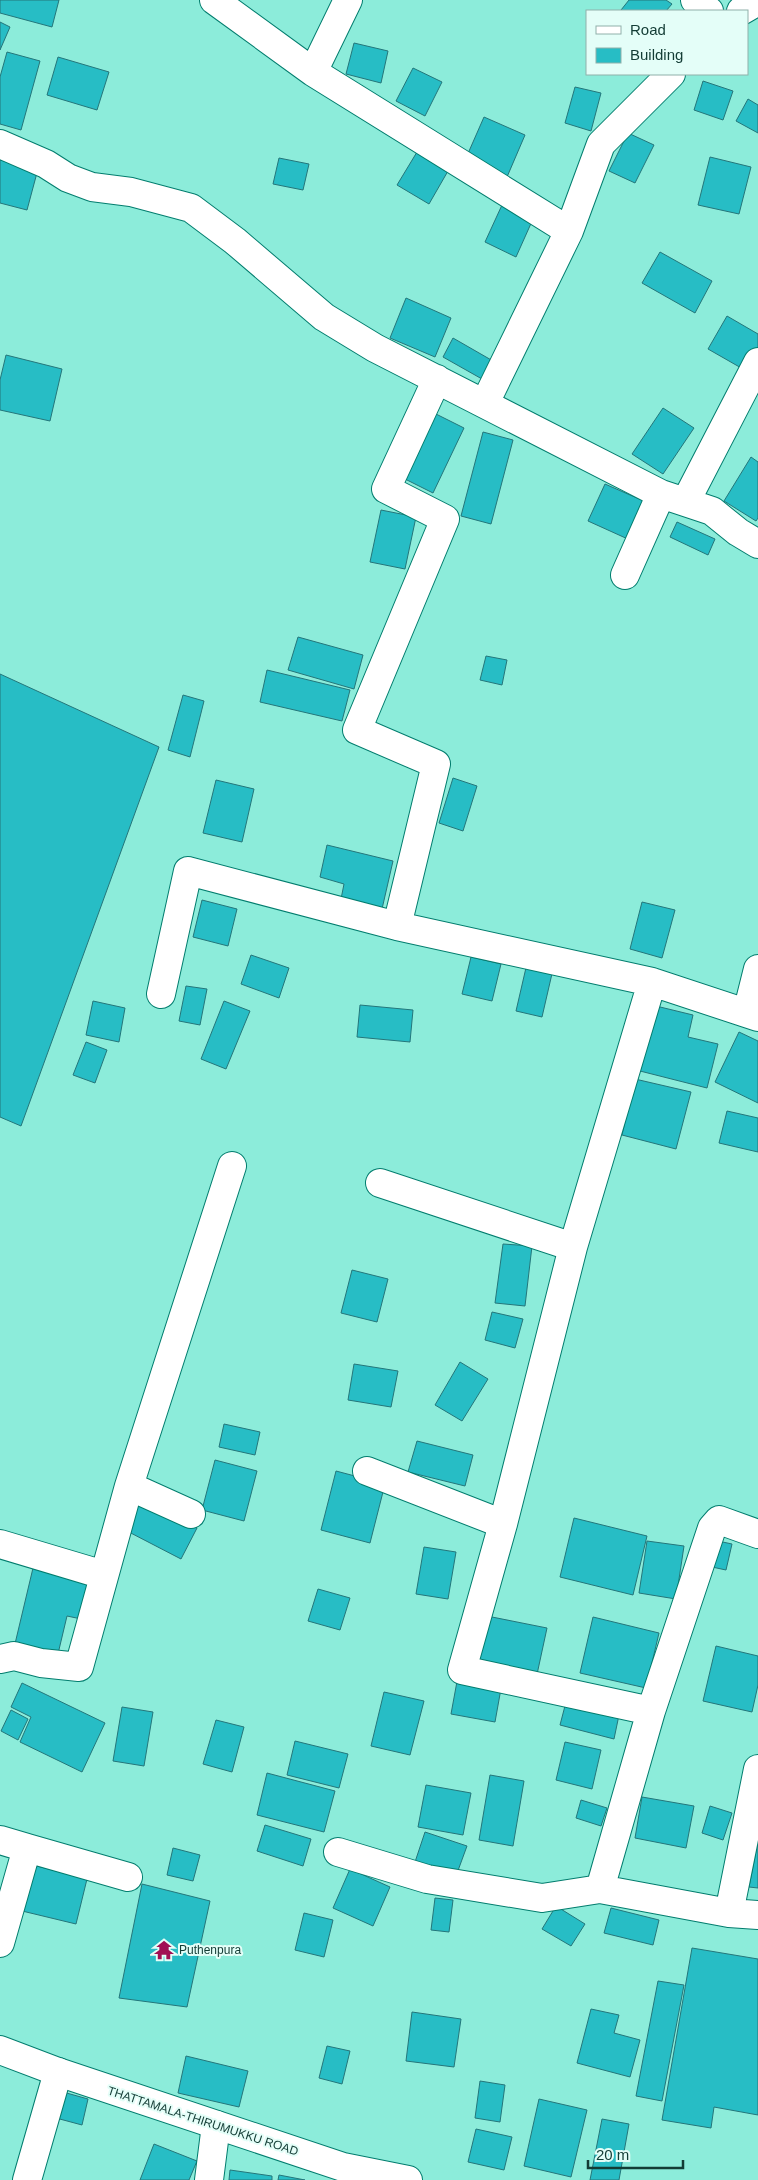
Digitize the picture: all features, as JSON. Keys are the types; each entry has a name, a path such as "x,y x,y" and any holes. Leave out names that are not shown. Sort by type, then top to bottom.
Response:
{"street":[{"path":"214,0 313,72 569,231"},
{"path":"313,72 348,0"},
{"path":"695,0 707,10"},
{"path":"743,10 758,1"},
{"path":"485,403 569,231 601,144 670,75"},
{"path":"0,144 46,164 68,178 92,187 131,192 191,208 235,241 324,317 375,348 485,403 520,423 673,497 712,511 738,532 758,544"},
{"path":"625,575 758,362"},
{"path":"397,926 436,764 357,730 445,519 386,489 437,379"},
{"path":"161,994 188,871 397,926 652,982 752,1015 758,969"},
{"path":"651,1711 462,1670 503,1524 573,1247 652,982"},
{"path":"0,1659 14,1656 41,1663 79,1667 129,1486 232,1166"},
{"path":"380,1183 573,1247"},
{"path":"367,1471 503,1524"},
{"path":"129,1486 191,1514"},
{"path":"600,1888 651,1711 712,1528 719,1520 758,1534"},
{"path":"0,1544 104,1575"},
{"path":"729,1913 758,1769"},
{"path":"0,1840 128,1877"},
{"path":"0,1943 27,1848"},
{"path":"338,1852 427,1879 542,1898 600,1888 729,1913 758,1915"},
{"name":"THATTAMALA-THIRUMUKKU ROAD","path":"0,2050 58,2072 216,2125 341,2174 408,2180"},
{"path":"27,2180 58,2072"},
{"path":"209,2180 216,2125"}],"building":[{"path":"0,0 59,0 52,27 0,13"},
{"path":"629,0 666,0 672,4 667,10 621,10"},
{"path":"0,22 10,27 0,50"},
{"path":"354,43 388,51 381,83 346,74"},
{"path":"7,52 40,61 21,130 0,124 0,77"},
{"path":"58,57 109,72 97,110 47,95"},
{"path":"413,68 442,82 425,116 396,101"},
{"path":"703,81 733,91 723,120 694,110"},
{"path":"575,87 601,93 591,131 565,123"},
{"path":"748,99 758,105 758,133 736,121"},
{"path":"484,117 525,135 507,177 466,158"},
{"path":"628,133 654,145 635,183 609,171"},
{"path":"417,152 448,171 429,204 397,185"},
{"path":"710,157 751,167 739,214 698,205"},
{"path":"279,158 309,164 303,190 273,184"},
{"path":"0,160 38,169 27,210 0,203"},
{"path":"502,205 533,219 516,257 485,242"},
{"path":"660,252 712,281 695,313 642,283"},
{"path":"406,298 451,318 435,357 390,338"},
{"path":"727,316 758,334 758,360 750,373 708,349"},
{"path":"453,338 493,361 482,379 443,357"},
{"path":"6,355 62,369 50,421 0,410 0,380"},
{"path":"663,408 694,428 663,474 632,454"},
{"path":"430,411 464,428 433,493 399,476"},
{"path":"483,432 513,440 491,524 461,516"},
{"path":"751,457 758,462 758,518 756,521 724,501"},
{"path":"605,484 646,502 630,540 588,521"},
{"path":"381,510 416,517 405,569 370,562"},
{"path":"677,522 715,539 708,555 670,537"},
{"path":"298,637 363,655 354,689 288,670"},
{"path":"486,656 507,660 502,685 480,680"},
{"path":"267,670 350,690 342,721 260,702"},
{"path":"0,674 159,747 21,1126 0,1117"},
{"path":"183,695 204,701 190,757 168,750"},
{"path":"453,778 477,786 463,831 439,823"},
{"path":"216,780 254,789 242,842 203,833"},
{"path":"327,845 393,861 382,909 341,899 344,884 320,877"},
{"path":"202,900 237,909 228,946 193,937"},
{"path":"642,902 675,910 662,958 630,949"},
{"path":"251,955 289,968 279,998 241,984"},
{"path":"471,957 501,964 492,1001 462,994"},
{"path":"528,959 554,965 542,1017 516,1011"},
{"path":"186,986 207,989 200,1025 179,1021"},
{"path":"93,1001 125,1008 119,1042 86,1035"},
{"path":"224,1001 250,1011 226,1069 201,1059"},
{"path":"360,1005 413,1010 410,1042 357,1037"},
{"path":"656,1006 693,1015 688,1037 718,1044 707,1088 640,1071"},
{"path":"739,1032 758,1041 758,1103 715,1082"},
{"path":"86,1042 107,1050 95,1083 73,1075"},
{"path":"635,1079 691,1092 676,1149 622,1135"},
{"path":"727,1111 758,1118 758,1152 719,1143"},
{"path":"503,1244 532,1246 525,1306 495,1303"},
{"path":"352,1270 388,1279 377,1322 341,1313"},
{"path":"492,1312 523,1319 515,1348 485,1340"},
{"path":"460,1362 488,1379 462,1421 435,1405"},
{"path":"354,1364 398,1371 391,1407 348,1400"},
{"path":"224,1424 260,1432 255,1455 219,1447"},
{"path":"417,1441 473,1455 465,1486 408,1472"},
{"path":"215,1460 257,1471 244,1521 202,1510"},
{"path":"336,1471 385,1484 370,1543 321,1530"},
{"path":"141,1499 197,1528 181,1559 125,1530"},
{"path":"574,1518 647,1536 633,1595 560,1577"},
{"path":"647,1541 684,1546 676,1599 639,1593"},
{"path":"718,1541 732,1544 726,1570 712,1567"},
{"path":"424,1547 456,1552 448,1599 416,1594"},
{"path":"33,1568 94,1583 86,1620 67,1616 57,1658 14,1648"},
{"path":"318,1589 350,1598 340,1630 308,1621"},
{"path":"487,1616 547,1628 536,1679 476,1666"},
{"path":"593,1617 659,1633 646,1688 580,1673"},
{"path":"716,1646 758,1656 758,1685 752,1712 703,1701"},
{"path":"458,1676 502,1683 495,1722 451,1714"},
{"path":"22,1683 105,1723 82,1772 20,1742 31,1717 11,1707"},
{"path":"384,1692 424,1701 410,1755 371,1746"},
{"path":"566,1702 619,1715 614,1739 560,1725"},
{"path":"122,1707 153,1712 144,1766 113,1761"},
{"path":"11,1710 28,1719 18,1740 1,1731"},
{"path":"216,1720 244,1727 232,1772 203,1764"},
{"path":"295,1741 348,1754 339,1788 287,1775"},
{"path":"565,1742 601,1750 592,1789 556,1780"},
{"path":"267,1773 335,1791 324,1832 257,1815"},
{"path":"490,1775 524,1781 513,1846 479,1840"},
{"path":"426,1785 471,1793 463,1835 418,1827"},
{"path":"642,1797 694,1806 686,1848 635,1838"},
{"path":"581,1800 607,1808 601,1826 576,1818"},
{"path":"710,1806 732,1813 723,1840 702,1833"},
{"path":"265,1825 311,1839 303,1866 257,1851"},
{"path":"425,1832 467,1846 456,1876 415,1862"},
{"path":"758,1841 758,1888 749,1887"},
{"path":"173,1848 200,1855 193,1881 167,1875"},
{"path":"29,1864 87,1879 76,1924 18,1910"},
{"path":"350,1869 390,1887 373,1926 333,1908"},
{"name":"Puthenpura","path":"142,1884 210,1901 187,2007 119,1998"},
{"path":"435,1898 453,1900 449,1932 431,1930"},
{"path":"556,1906 585,1924 571,1946 542,1929"},
{"path":"611,1908 659,1920 653,1945 604,1933"},
{"path":"304,1913 333,1920 324,1957 295,1950"},
{"path":"692,1948 758,1959 758,2115 714,2107 711,2128 662,2120"},
{"path":"658,1981 684,1985 662,2101 636,2096"},
{"path":"591,2009 619,2015 614,2033 640,2040 630,2077 577,2063"},
{"path":"412,2012 461,2019 454,2067 406,2061"},
{"path":"327,2046 350,2051 342,2084 319,2078"},
{"path":"186,2056 248,2071 239,2107 178,2093"},
{"path":"480,2081 505,2085 500,2122 475,2118"},
{"path":"63,2092 88,2099 82,2125 56,2118"},
{"path":"539,2099 587,2110 571,2177 524,2166"},
{"path":"602,2119 629,2124 619,2180 590,2180"},
{"path":"476,2129 512,2137 504,2170 468,2162"},
{"path":"154,2144 197,2161 189,2180 140,2180"},
{"path":"230,2170 272,2176 272,2180 229,2180"},
{"path":"279,2175 305,2180 278,2180"}],"place":[{"name":"Puthenpura","path":"164,1950"}]}
